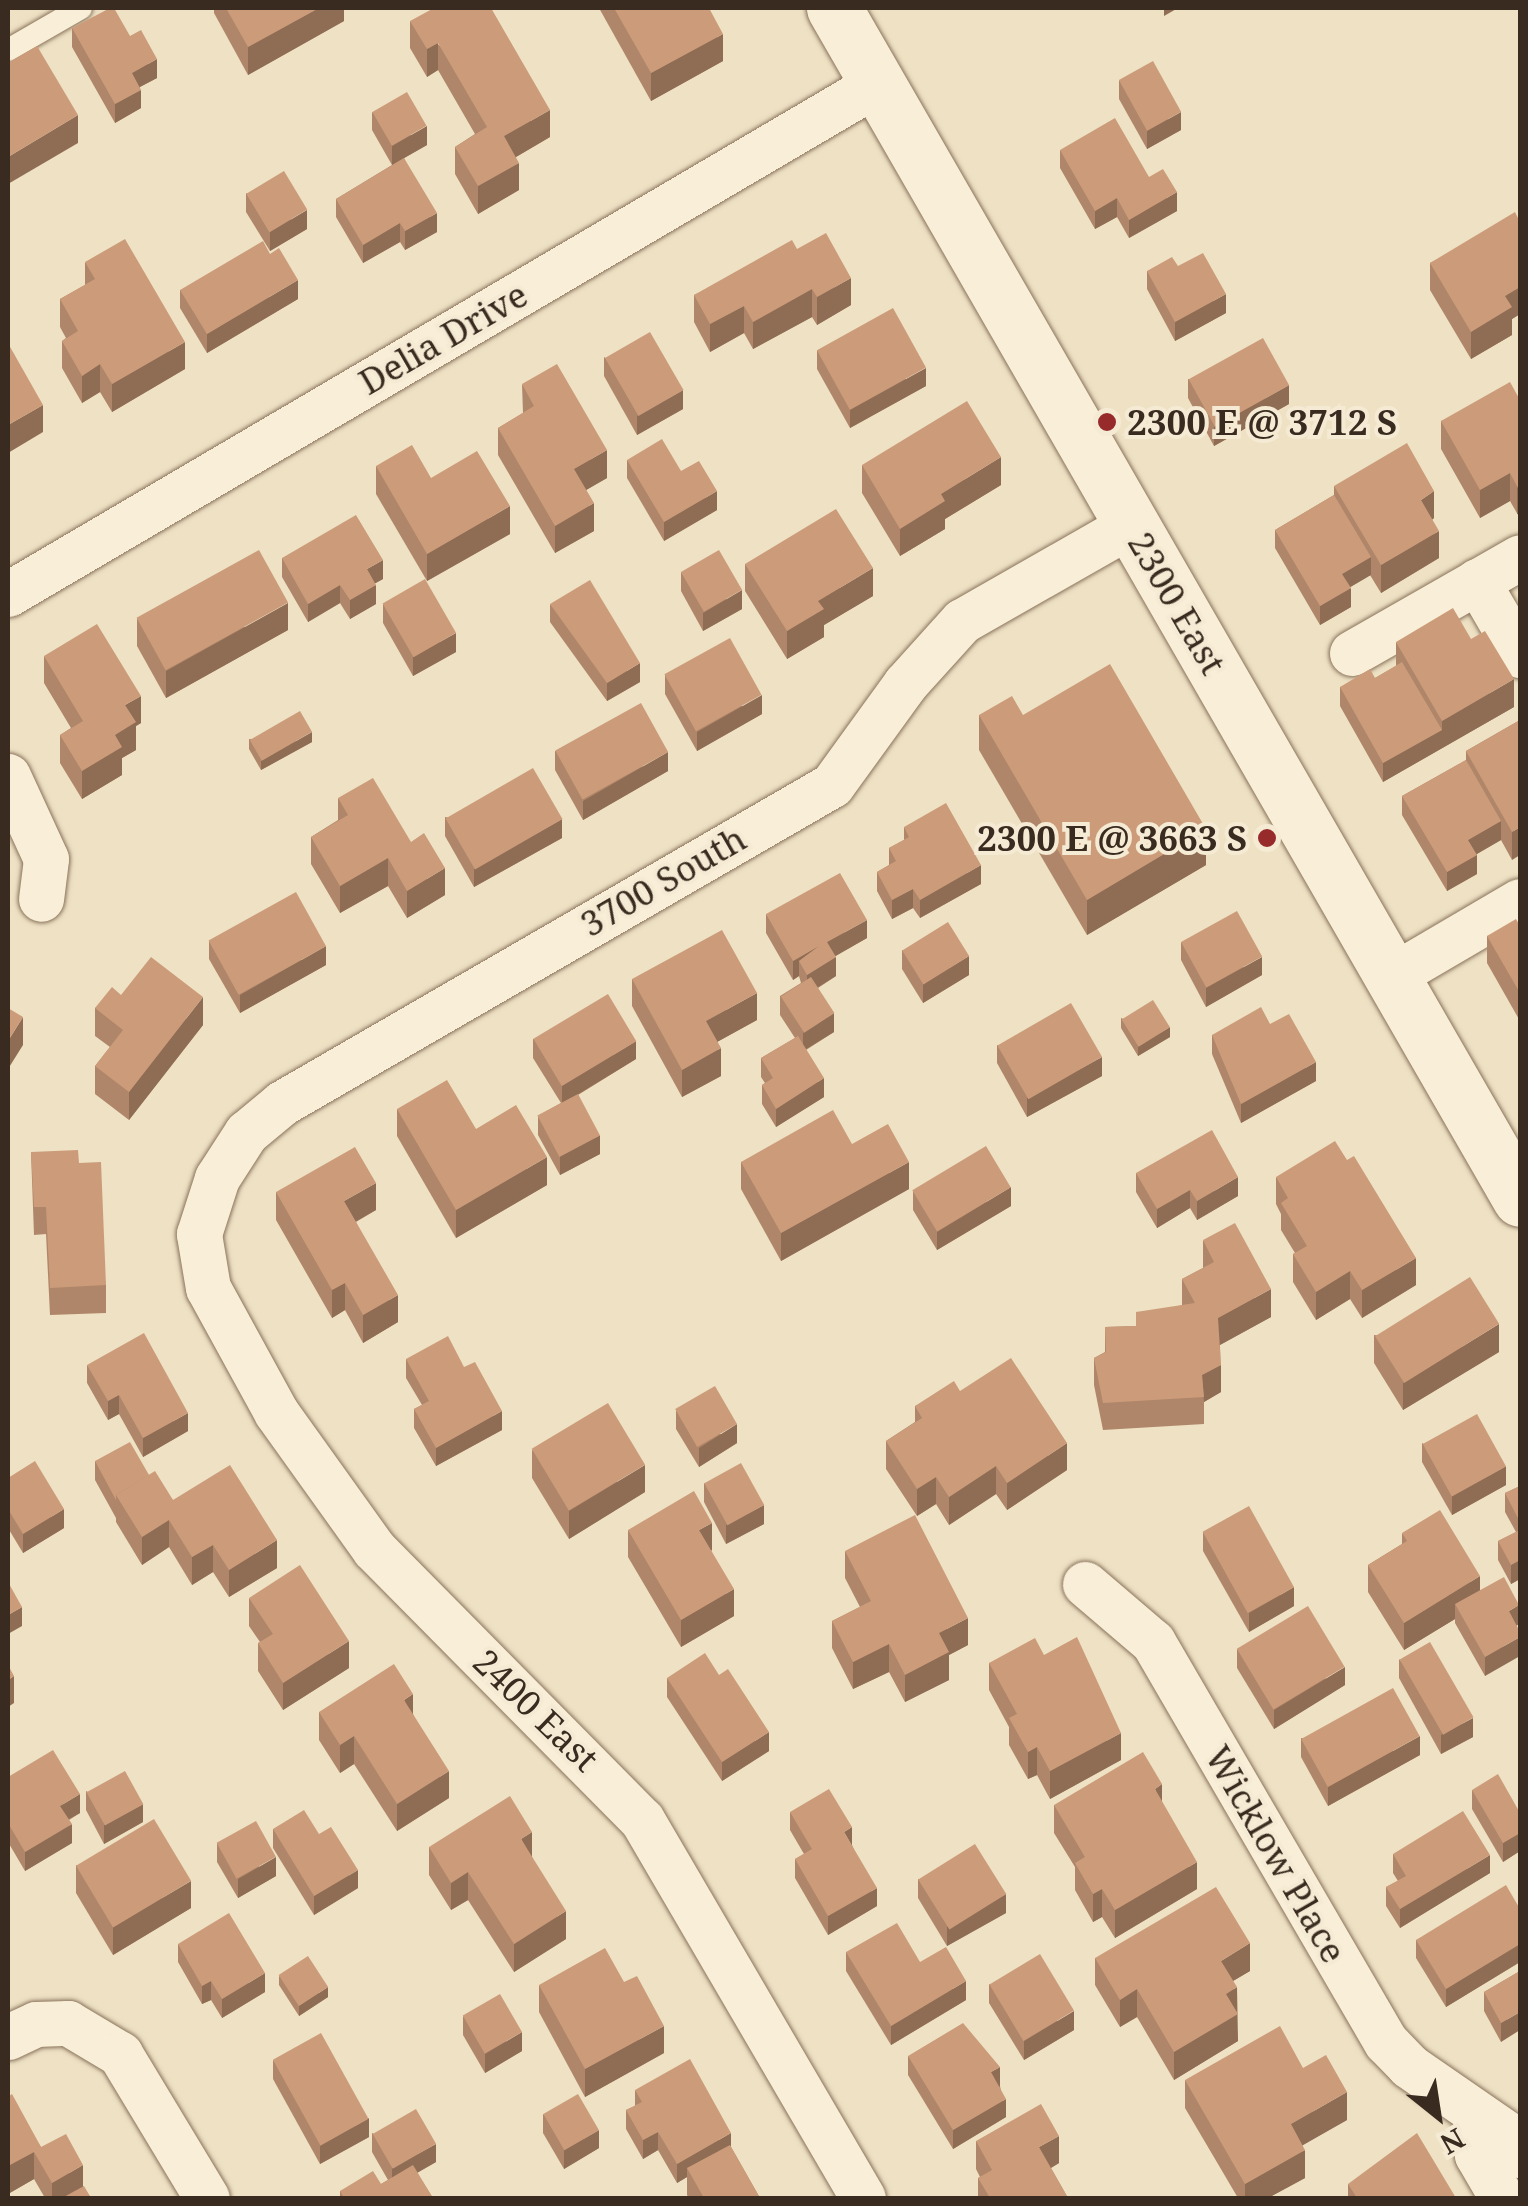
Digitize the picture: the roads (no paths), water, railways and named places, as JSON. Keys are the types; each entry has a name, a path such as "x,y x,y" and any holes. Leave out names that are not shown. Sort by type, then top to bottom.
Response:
{"main road":[{"name":"2300 East","path":"834,8 1520,1199"}],"street":[{"name":"Delia Drive","path":"8,594 878,83"},
{"name":"3700 South","path":"198,1234 217,1178 246,1133 282,1103 832,785 905,684 962,621 1132,524"},
{"path":"1352,653 1520,556"},
{"path":"1478,582 1520,655"},
{"path":"8,776 46,859 41,899"},
{"path":"1392,976 1520,901"},
{"name":"2400 East","path":"198,1234 208,1288 276,1412 374,1549 642,1820 864,2198"},
{"name":"Wicklow Place","path":"1086,1584 1153,1642 1386,2042 1475,2114 1508,2135 1520,2156"},
{"path":"8,2037 36,2024 68,2023 120,2054 207,2198"},
{"path":"1475,2114 1476,2155 1502,2198"}],"lane":[{"path":"8,50 81,8"}],"place":[{"name":"2300 E @ 3712 S","path":"1107,422"},
{"name":"2300 E @ 3663 S","path":"1267,838"}]}
